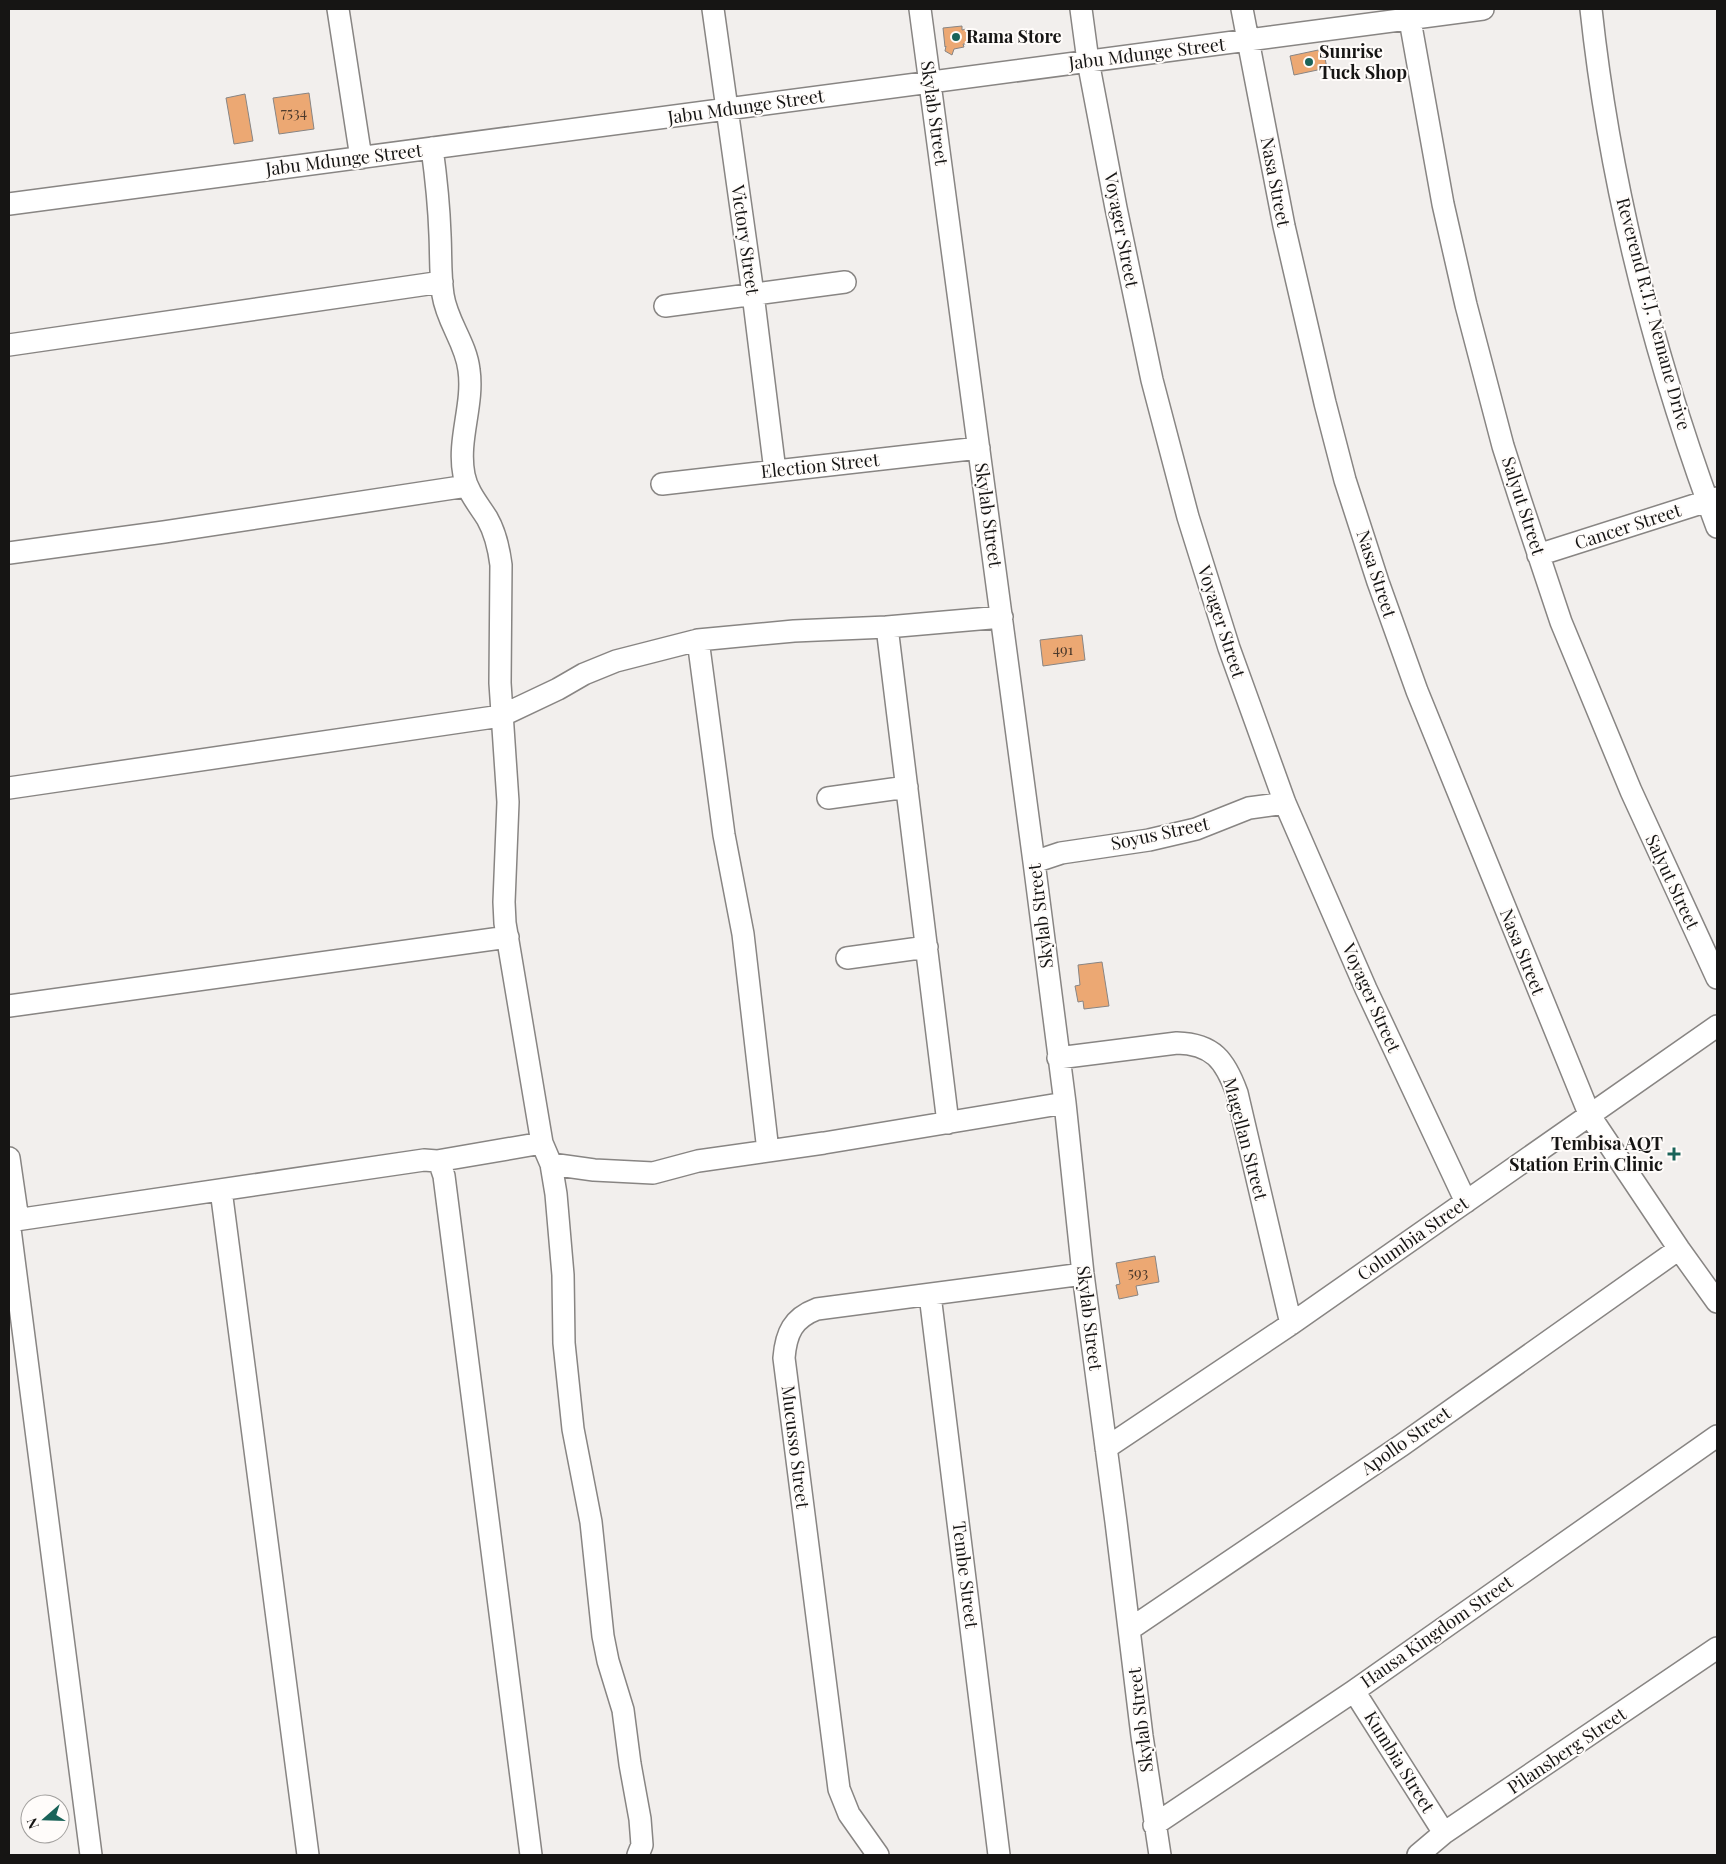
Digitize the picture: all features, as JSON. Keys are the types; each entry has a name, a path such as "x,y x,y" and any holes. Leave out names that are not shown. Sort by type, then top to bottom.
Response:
{"street":[{"path":"338,9 361,158"},
{"name":"Victory Street","path":"713,9 753,294 775,471"},
{"name":"Skylab Street","path":"920,9 1034,862 1083,1274 1154,1825 1160,1855"},
{"name":"Voyager Street","path":"1081,9 1088,61 1116,208 1152,380 1188,518 1206,577 1253,718 1284,803 1366,989 1466,1202"},
{"name":"Nasa Street","path":"1242,9 1246,41 1298,292 1325,403 1354,508 1417,691 1590,1116 1679,1250 1717,1302"},
{"name":"Jabu Mdunge Street","path":"9,204 1246,41 1409,14 1483,9"},
{"name":"Reverend R.T.J. Nemane Drive","path":"1591,9 1602,89 1628,234 1659,350 1712,499 1717,527"},
{"name":"Salyut Street","path":"1409,14 1443,204 1466,305 1503,446 1561,622 1631,791 1717,978"},
{"path":"432,148 439,213 442,282 446,306 464,345 470,370 470,395 462,455 464,475 467,486 488,520 498,548 502,580 500,683 508,802 504,902 508,937 542,1143 550,1164 556,1194 562,1261 564,1343 573,1429 591,1522 603,1636 608,1661 623,1710 640,1819 642,1845 638,1855"},
{"path":"9,345 442,282"},
{"path":"664,306 845,282"},
{"name":"Election Street","path":"662,484 980,448"},
{"path":"9,553 164,532 467,486"},
{"name":"Cancer Street","path":"1538,555 1712,499"},
{"path":"9,788 501,716 608,664 698,640 794,631 886,627 1002,617"},
{"path":"886,627 948,1123"},
{"path":"698,640 724,835 743,934 768,1151"},
{"path":"828,798 907,787"},
{"name":"Soyus Street","path":"1034,862 1061,853 1149,840 1196,829 1249,808 1284,803"},
{"path":"9,1006 508,937"},
{"path":"847,958 927,947"},
{"name":"Columbia Street","path":"1106,1448 1291,1324 1717,1026"},
{"name":"Magellan Street","path":"1058,1058 1177,1043 1190,1043 1207,1048 1218,1057 1230,1073 1237,1093 1291,1324"},
{"path":"550,1164 594,1170 653,1173 698,1161 948,1123 1064,1103"},
{"path":"12,1220 424,1160 437,1161 542,1143"},
{"path":"9,1158 12,1220 91,1855"},
{"path":"437,1161 444,1176 532,1855"},
{"path":"221,1190 308,1855"},
{"name":"Apollo Street","path":"1130,1630 1402,1445 1679,1250"},
{"name":"Mucusso Street","path":"878,1855 849,1814 839,1789 784,1358 785,1342 789,1332 806,1314 817,1309 1083,1274"},
{"name":"Tembe Street","path":"930,1295 999,1855"},
{"name":"Hausa Kingdom Street","path":"1154,1825 1354,1691 1717,1436"},
{"name":"Pilansberg Street","path":"1418,1855 1444,1833 1717,1648"},
{"name":"Kumbia Street","path":"1354,1691 1444,1833"}],"building":[{"name":"Rama Store","path":"962,26 962,30 966,29 968,44 963,44 964,47 954,49 952,55 945,51 943,28"},
{"name":"Sunrise Tuck Shop","path":"1323,49 1327,68 1294,75 1290,56"},
{"path":"309,93 314,129 279,134 273,98"},
{"path":"245,94 253,141 234,144 226,98"},
{"path":"1082,635 1085,660 1043,666 1040,640"},
{"path":"1102,962 1109,1006 1084,1009 1083,1001 1078,1002 1075,986 1080,985 1078,965"},
{"path":"1155,1256 1159,1282 1136,1286 1138,1295 1119,1299 1116,1285 1120,1284 1116,1263"}],"place":[{"name":"Rama Store","path":"956,37"},
{"name":"Sunrise Tuck Shop","path":"1309,62"},
{"name":"Tembisa AQT Station Erin Clinic","path":"1674,1154"}]}
